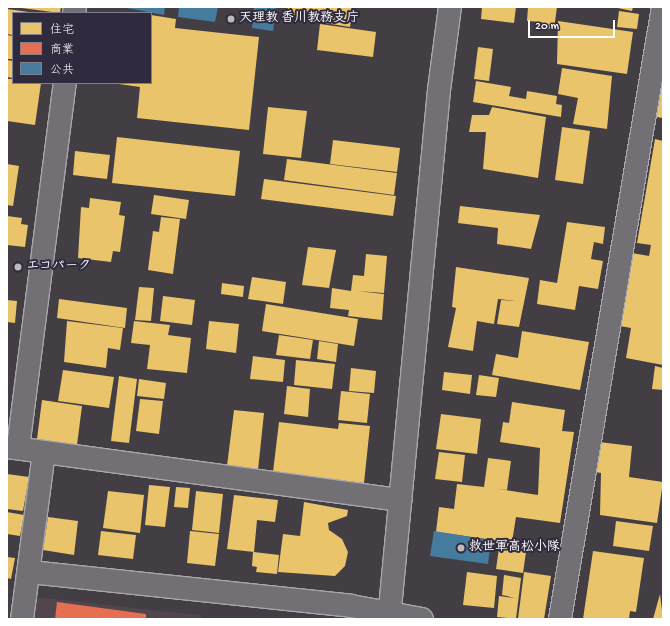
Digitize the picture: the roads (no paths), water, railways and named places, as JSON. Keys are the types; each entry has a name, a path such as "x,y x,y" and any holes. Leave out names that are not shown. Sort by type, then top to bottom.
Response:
{"street":[{"path":"390,616 400,500 450,7"},
{"path":"560,619 663,7"},
{"path":"65,84 13,447 400,500"},
{"path":"22,619 30,572 44,452"},
{"path":"30,572 422,619"}],"place":[{"name":"天理教 香川教務支庁","path":"231,19"},
{"name":"エコパーク","path":"18,267"},
{"name":"救世軍高松小隊","path":"461,548"}]}
